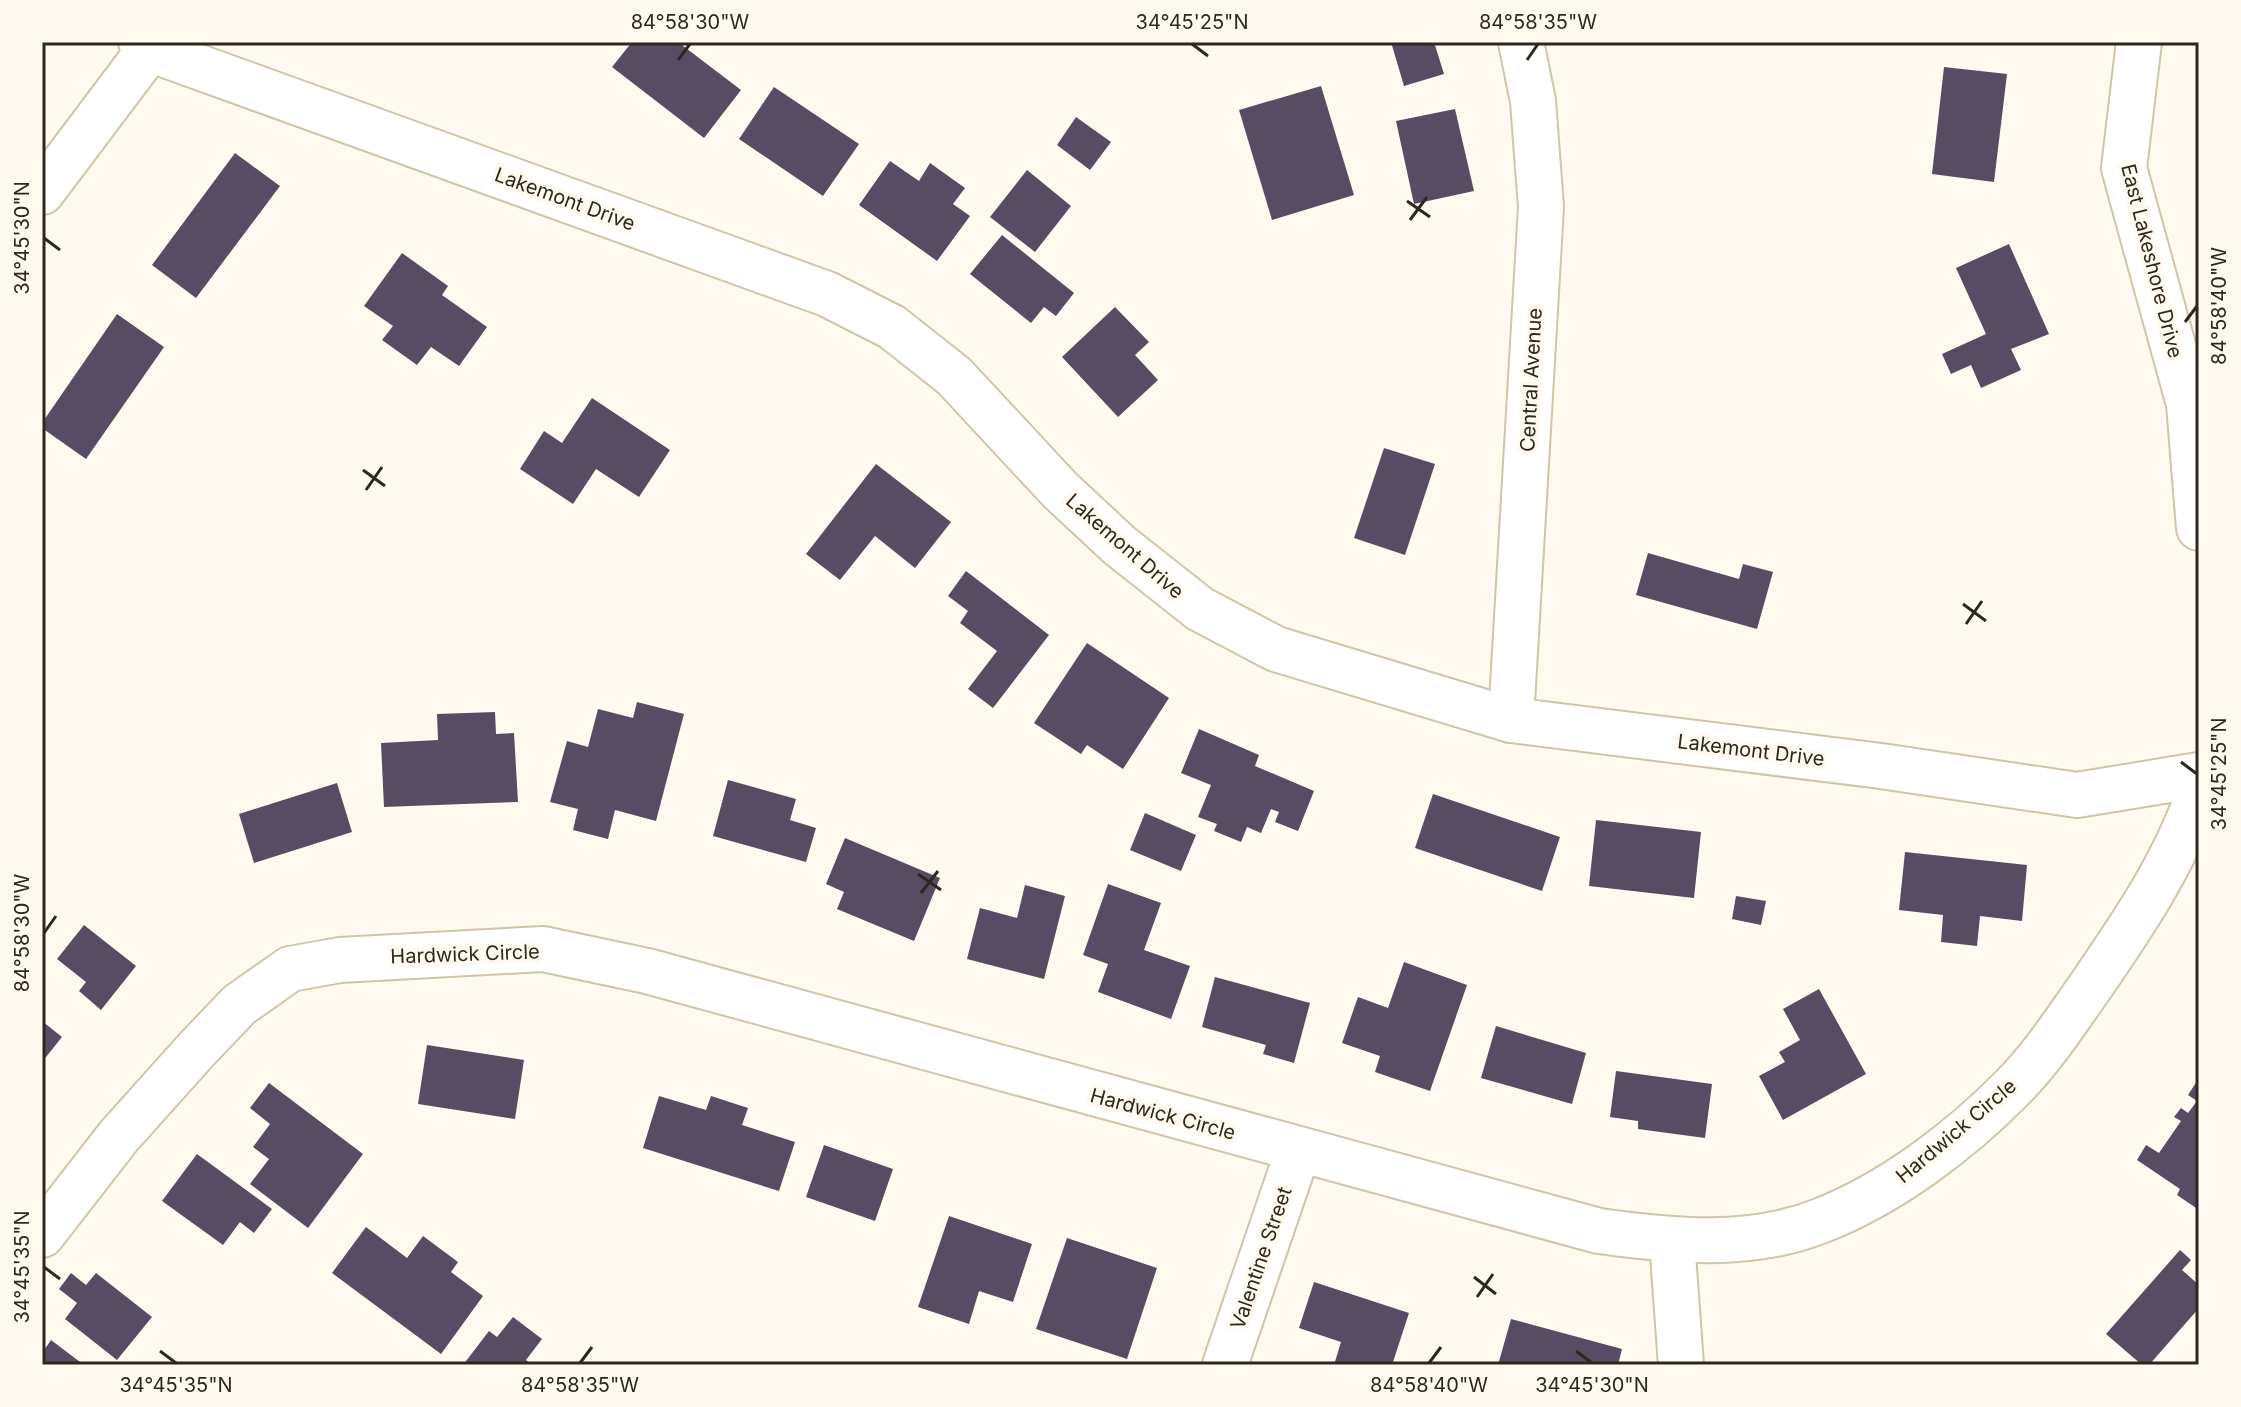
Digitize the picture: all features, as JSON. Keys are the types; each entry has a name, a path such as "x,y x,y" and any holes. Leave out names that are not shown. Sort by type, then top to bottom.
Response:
{"street":[{"name":"Central Avenue","path":"1511,720 1541,207 1533,101 1521,42"},
{"name":"East Lakeshore Drive","path":"2139,42 2124,168 2189,404 2199,528"},
{"name":"Lakemont Drive","path":"148,44 827,294 892,327 954,376 1060,490 1119,545 1200,609 1276,649 1511,720 1881,766 2077,795 2199,775"},
{"path":"42,192 148,44"},
{"name":"Hardwick Circle","path":"42,1235 119,1136 239,1005 290,969 340,960 543,949 647,971 1599,1231 1672,1241 1733,1241 1819,1222 1892,1184 1954,1138 2013,1087 2067,1019 2126,934 2185,833 2199,792"},
{"name":"Valentine Street","path":"1225,1365 1298,1151"},
{"path":"1672,1241 1681,1365"}],"building":[{"path":"632,42 678,42 741,90 704,138 612,67"},
{"path":"1391,42 1434,42 1444,74 1404,86"},
{"path":"1944,67 2007,74 1994,182 1932,174"},
{"path":"1321,86 1354,195 1272,220 1239,110"},
{"path":"774,87 859,144 823,196 739,139"},
{"path":"1455,109 1474,191 1414,204 1396,121"},
{"path":"1076,117 1111,142 1090,170 1057,145"},
{"path":"235,153 280,186 196,298 152,265"},
{"path":"890,161 919,181 930,163 965,188 953,204 970,216 937,261 859,205"},
{"path":"1027,170 1071,206 1035,252 990,217"},
{"path":"1002,235 1074,293 1056,316 1044,307 1031,323 970,274"},
{"path":"2009,244 2049,334 2011,349 2021,370 1981,388 1971,365 1951,374 1942,354 1986,334 1956,268"},
{"path":"402,253 448,286 442,295 487,327 459,366 431,347 417,365 382,340 393,326 364,306"},
{"path":"1115,307 1149,342 1135,355 1158,380 1118,417 1062,357"},
{"path":"117,314 164,347 86,459 42,428 42,423"},
{"path":"592,398 670,450 639,497 596,469 573,504 520,469 544,431 562,443"},
{"path":"1384,448 1435,464 1405,555 1354,538"},
{"path":"876,464 951,522 915,568 875,536 840,580 806,554"},
{"path":"1648,553 1739,579 1743,564 1773,572 1757,629 1636,595"},
{"path":"966,571 1049,635 993,708 968,689 997,651 960,623 968,611 948,596"},
{"path":"1087,643 1169,698 1123,769 1087,745 1081,754 1034,723"},
{"path":"637,702 684,714 656,821 615,810 608,839 573,830 578,809 550,802 567,741 588,747 598,709 633,718"},
{"path":"495,712 496,734 514,733 518,802 384,807 381,743 438,740 437,714"},
{"path":"1199,729 1259,755 1255,766 1314,791 1298,831 1275,822 1279,812 1271,809 1261,833 1247,827 1241,842 1214,831 1217,824 1198,817 1211,785 1181,773"},
{"path":"728,780 796,799 790,820 816,828 806,862 713,836"},
{"path":"337,783 352,832 254,863 239,814"},
{"path":"1433,794 1560,837 1542,891 1415,848"},
{"path":"1145,813 1196,835 1181,871 1130,850"},
{"path":"1596,820 1701,832 1694,898 1589,886"},
{"path":"845,838 940,878 914,941 837,909 844,892 826,884"},
{"path":"1905,852 2027,865 2022,921 1980,916 1977,946 1941,942 1943,915 1899,910"},
{"path":"1108,884 1161,903 1144,950 1190,966 1171,1019 1098,992 1108,964 1083,955"},
{"path":"1025,885 1065,896 1044,979 967,959 980,908 1017,918"},
{"path":"1736,896 1766,901 1761,925 1732,919"},
{"path":"84,925 136,966 101,1010 79,991 86,982 57,959"},
{"path":"1404,962 1467,985 1430,1091 1375,1072 1380,1056 1342,1043 1358,997 1388,1008"},
{"path":"1215,977 1310,1003 1294,1063 1263,1054 1266,1045 1202,1027"},
{"path":"1819,989 1866,1074 1783,1120 1759,1076 1785,1062 1779,1052 1800,1040 1783,1009"},
{"path":"42,1021 62,1037 42,1062"},
{"path":"1496,1026 1586,1053 1572,1104 1481,1078"},
{"path":"427,1045 524,1060 515,1119 418,1104"},
{"path":"1616,1071 1712,1084 1705,1138 1638,1129 1638,1121 1610,1117"},
{"path":"2199,1078 2199,1210 2177,1195 2180,1189 2137,1160 2146,1145 2159,1153 2181,1121 2174,1117 2181,1108 2188,1113 2197,1101 2188,1095"},
{"path":"269,1083 363,1154 308,1228 250,1184 269,1159 253,1147 270,1124 250,1108"},
{"path":"659,1096 706,1110 711,1096 748,1108 742,1125 795,1142 779,1191 643,1148"},
{"path":"824,1145 893,1169 875,1221 806,1197"},
{"path":"197,1154 272,1209 254,1233 240,1222 223,1245 162,1201"},
{"path":"949,1216 1032,1244 1013,1302 979,1291 969,1324 918,1307"},
{"path":"366,1227 407,1258 423,1236 458,1262 451,1272 483,1296 441,1354 332,1273"},
{"path":"1067,1238 1157,1268 1127,1359 1036,1329"},
{"path":"2180,1250 2191,1260 2182,1270 2199,1285 2199,1308 2149,1365 2142,1365 2106,1334"},
{"path":"71,1273 86,1285 96,1273 152,1317 117,1360 65,1319 77,1303 59,1289"},
{"path":"1314,1282 1409,1313 1392,1365 1334,1365 1341,1342 1299,1328"},
{"path":"513,1317 542,1339 526,1360 533,1365 463,1365 489,1331 497,1337"},
{"path":"1511,1319 1622,1349 1618,1365 1498,1365"},
{"path":"51,1340 84,1365 42,1365 42,1353"}]}
